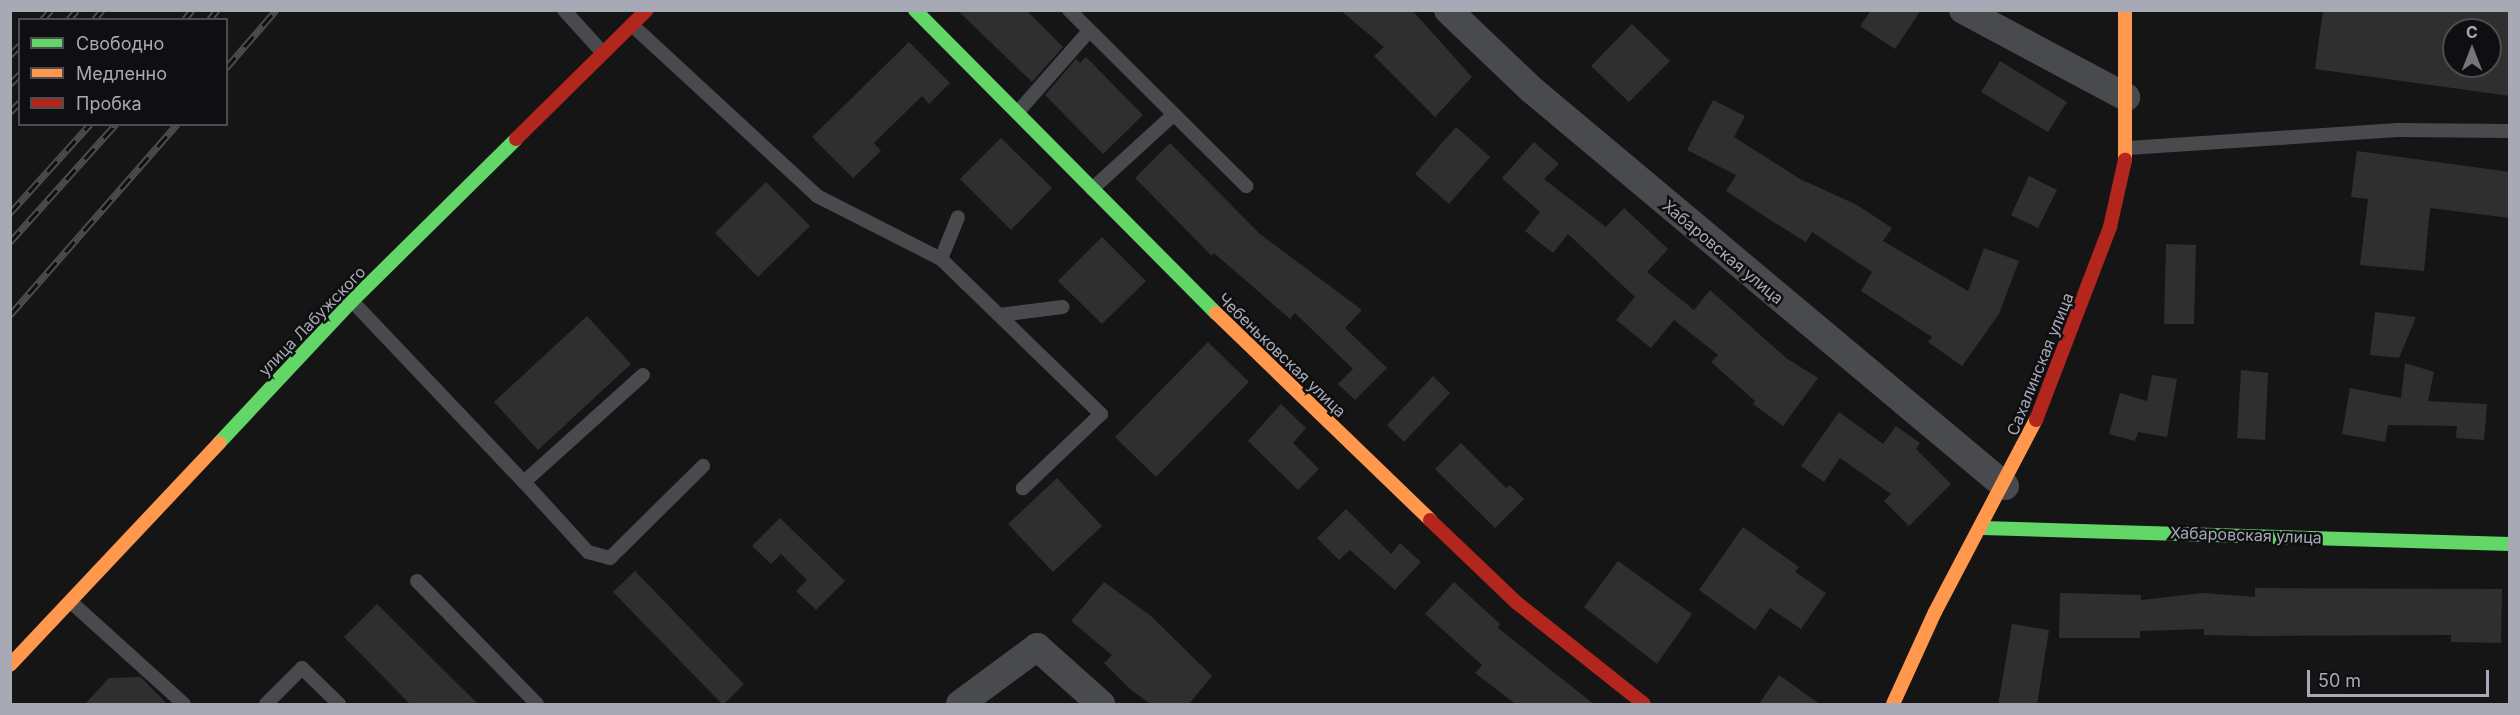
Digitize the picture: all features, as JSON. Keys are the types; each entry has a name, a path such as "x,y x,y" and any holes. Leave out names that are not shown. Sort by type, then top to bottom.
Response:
{"street":[{"name":"улица Лабужского","path":"10,665 352,301 647,10"},
{"name":"Чебеньковская улица","path":"915,10 1092,189 1517,603 1644,705"},
{"name":"Хабаровская улица","path":"1448,10 1532,90 2005,486"},
{"path":"1963,10 2126,97"},
{"name":"Сахалинская улица","path":"1893,705 1935,612 2005,486 2048,396 2092,279 2128,148 2124,10"},
{"name":"Хабаровская улица","path":"1983,528 2510,544"},
{"path":"960,705 1037,646 1101,705"}],"lane":[{"path":"564,10 603,53"},
{"path":"1069,10 1246,186"},
{"path":"632,25 817,196 941,259 1101,414 1023,488"},
{"path":"1017,113 1089,30"},
{"path":"1092,189 1173,115"},
{"path":"2128,148 2397,130 2510,131"},
{"path":"941,259 958,217"},
{"path":"352,301 588,552 610,558 703,466"},
{"path":"999,315 1062,307"},
{"path":"524,482 643,375"},
{"path":"417,581 537,705"},
{"path":"71,602 184,705"},
{"path":"266,705 302,668 339,705"}],"building":[{"path":"957,10 1026,10 1063,47 1032,82"},
{"path":"1340,10 1412,10 1472,77 1435,117 1374,56 1384,47"},
{"path":"1871,10 1921,10 1895,49 1860,26"},
{"path":"2323,10 2510,10 2510,96 2315,69"},
{"path":"1632,24 1670,61 1629,102 1591,66"},
{"path":"909,42 950,83 929,104 922,96 874,143 881,151 853,178 812,137"},
{"path":"1086,57 1143,115 1103,154 1045,95 1076,59 1080,63"},
{"path":"2000,61 2067,102 2048,132 1981,92"},
{"path":"1713,100 1745,116 1734,137 1800,179 1857,205 1892,228 1883,241 1968,291 1984,248 2019,261 1999,314 1962,366 1928,342 1932,337 1861,291 1872,272 1812,232 1806,242 1726,191 1736,175 1687,150"},
{"path":"1456,127 1490,157 1449,204 1415,174"},
{"path":"1001,138 1052,188 1011,230 960,179"},
{"path":"1534,142 1559,164 1544,179 1606,227 1624,208 1668,249 1647,272 1694,310 1710,290 1786,358 1818,378 1783,426 1753,404 1755,401 1711,362 1718,355 1674,320 1651,348 1616,320 1635,297 1568,234 1553,253 1525,231 1540,212 1502,178"},
{"path":"1170,143 1260,234 1362,310 1345,328 1387,368 1355,400 1338,384 1353,369 1295,313 1290,319 1214,253 1212,256 1135,178"},
{"path":"2357,151 2510,172 2510,218 2430,208 2424,271 2360,265 2368,199 2351,197"},
{"path":"2029,176 2057,190 2038,228 2011,215"},
{"path":"766,182 810,226 758,277 715,233"},
{"path":"1102,237 1146,281 1102,324 1058,281"},
{"path":"2166,244 2196,245 2194,324 2164,324"},
{"path":"2375,312 2416,317 2399,358 2370,355"},
{"path":"587,316 631,364 538,450 494,402"},
{"path":"1208,342 1249,382 1156,477 1115,437"},
{"path":"2405,363 2434,372 2428,401 2487,404 2484,440 2456,438 2457,426 2388,425 2385,442 2342,434 2350,388 2401,398"},
{"path":"2241,370 2268,373 2265,440 2237,438"},
{"path":"2152,375 2177,379 2167,437 2138,432 2135,441 2109,434 2120,393 2147,401"},
{"path":"1433,376 1450,393 1404,442 1387,425"},
{"path":"1281,404 1306,428 1293,443 1319,469 1298,490 1248,441"},
{"path":"1839,412 1883,444 1896,426 1920,443 1916,449 1951,484 1909,526 1884,501 1891,494 1840,458 1824,482 1801,466"},
{"path":"1461,443 1506,488 1510,485 1524,499 1495,528 1435,469"},
{"path":"1057,478 1102,526 1053,572 1008,524"},
{"path":"1346,509 1391,554 1400,543 1421,562 1395,590 1350,550 1339,560 1317,538"},
{"path":"780,518 845,581 816,610 796,591 807,580 781,554 771,564 752,546"},
{"path":"1743,527 1799,567 1795,572 1826,593 1801,629 1770,608 1755,630 1699,590"},
{"path":"1618,561 1692,614 1657,664 1584,607"},
{"path":"635,571 744,684 723,705 613,592"},
{"path":"1104,582 1151,616 1212,676 1188,705 1152,705 1131,690 1104,663 1112,655 1071,621"},
{"path":"1454,582 1500,624 1498,628 1595,705 1517,705 1475,673 1482,665 1425,614"},
{"path":"2255,588 2502,589 2501,643 2451,642 2451,635 2204,635 2204,629 2140,631 2140,638 2059,638 2060,593 2141,595 2141,600 2203,593 2255,597"},
{"path":"377,604 479,705 411,705 344,637"},
{"path":"2012,624 2049,630 2037,705 1998,705"},
{"path":"1779,675 1821,705 1758,705"},
{"path":"141,677 168,705 84,705 109,678"}],"railway":[{"path":"44,18 51,10"},
{"path":"70,18 77,10"},
{"path":"96,18 102,10"},
{"path":"186,18 192,10"},
{"path":"211,18 217,10"},
{"path":"228,66 276,10"},
{"path":"10,55 18,47"},
{"path":"10,84 18,76"},
{"path":"10,112 18,104"},
{"path":"10,213 88,126"},
{"path":"10,242 114,126"},
{"path":"10,315 175,126"}],"traffic: fast":[{"path":"915,10 1216,313"},
{"path":"219,443 352,301 516,139"},
{"path":"1983,528 2510,544"}],"traffic: slow":[{"path":"2125,10 2125,160"},
{"path":"1216,313 1430,520"},
{"path":"1893,704 1935,612 2036,420"},
{"path":"10,665 219,443"}],"traffic: jam":[{"path":"516,139 647,10"},
{"path":"2036,420 2110,227 2125,160"},
{"path":"1430,520 1517,603 1644,704"}]}
